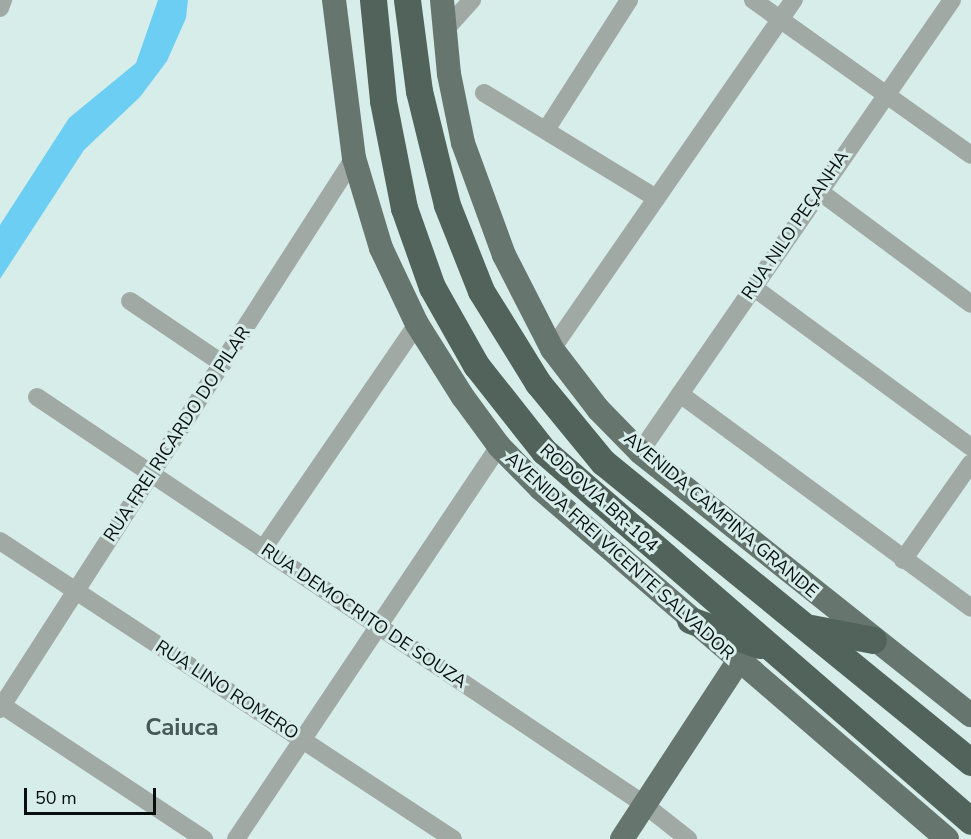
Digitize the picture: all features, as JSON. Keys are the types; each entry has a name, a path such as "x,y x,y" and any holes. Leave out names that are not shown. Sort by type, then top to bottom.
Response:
{"highway":[{"name":"RODOVIA BR-104","path":"373,0 383,101 404,208 432,287 476,365 544,451 780,652 971,821"},
{"name":"RODOVIA BR-104","path":"407,0 419,91 447,205 481,291 537,383 603,462 971,762"},
{"path":"690,620 780,652"},
{"path":"807,627 873,640"}],"main road":[{"name":"AVENIDA FREI VICENTE SALVADOR","path":"334,0 354,158 381,248 417,324 499,446 690,620 947,839"},
{"name":"AVENIDA CAMPINA GRANDE","path":"442,0 444,31 463,143 481,198 504,255 552,349 598,409 640,452 873,640 971,715"},
{"path":"622,839 738,662"}],"street":[{"path":"0,8 3,0"},
{"path":"444,31 472,0"},
{"path":"546,130 629,0"},
{"path":"753,0 887,91 971,155"},
{"path":"552,349 794,0"},
{"name":"RUA NILO PEÇANHA","path":"640,452 952,0"},
{"path":"484,93 656,198"},
{"name":"RUA FREI RICARDO DO PILAR","path":"1,706 153,474 354,158"},
{"path":"819,190 971,304"},
{"path":"753,286 971,447"},
{"path":"130,301 223,364"},
{"path":"263,549 417,324"},
{"path":"680,394 971,608"},
{"name":"RUA DEMOCRITO DE SOUZA","path":"37,397 645,805 688,839"},
{"path":"236,839 499,446"},
{"path":"903,560 971,463"},
{"name":"RUA LINO ROMERO","path":"0,541 453,839"},
{"path":"1,706 204,839"}],"water":[{"path":"158,0 188,0 186,18 167,61 140,97 84,150 0,279 0,225 69,118 136,63"}],"district":[{"name":"Caiuca","path":"182,728"}]}
